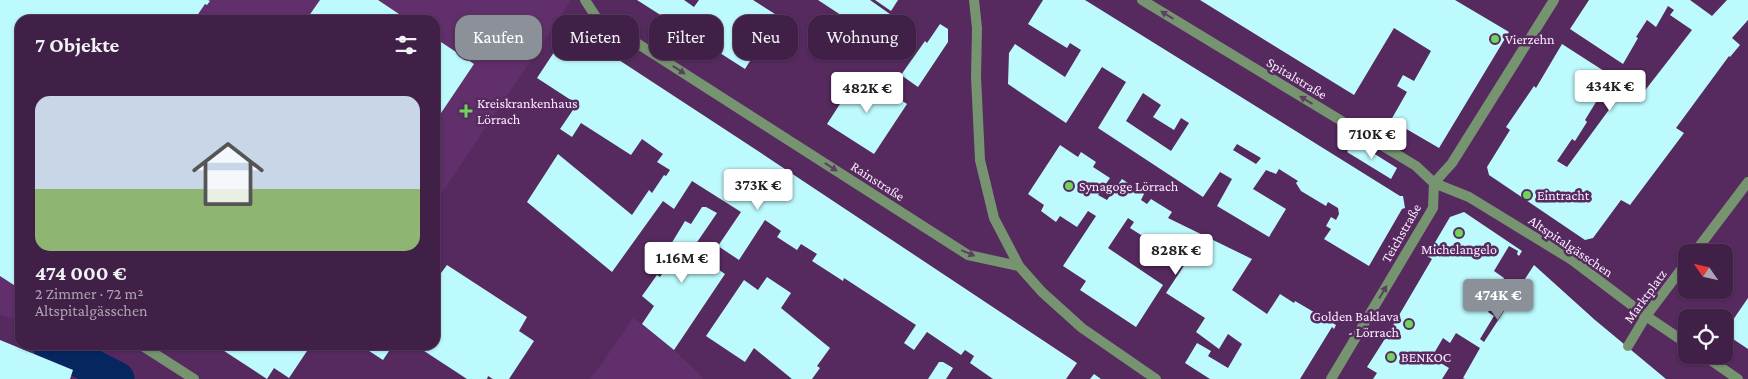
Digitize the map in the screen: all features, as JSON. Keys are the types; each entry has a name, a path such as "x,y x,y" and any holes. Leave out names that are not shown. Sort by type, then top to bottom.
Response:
{"street":[{"name":"Rainstraße","path":"585,0 596,17 968,255 1019,266"},
{"path":"974,0 977,28 976,77 980,160 994,218 1019,266 1042,292 1082,328 1156,379"},
{"name":"Spitalstraße","path":"1142,0 1416,166 1434,183"},
{"path":"1434,183 1452,163 1554,0"},
{"path":"1701,244 1748,182"},
{"name":"Altspitalgässchen","path":"1434,183 1469,196 1564,255 1678,338"},
{"name":"Teichstraße","path":"1331,379 1433,208 1434,183"},
{"name":"Marktplatz","path":"1628,346 1646,316 1678,274"},
{"path":"148,350 194,379"},
{"path":"1716,364 1738,379"}],"shaded area":[{"name":"Kreiskrankenhaus Lörrach","path":"0,0 570,0 561,15 552,15 552,29 542,44 542,15 455,15 455,60 531,60 440,196 440,15 15,15 15,319 0,315"},
{"path":"633,318 674,350 704,379 589,379"}],"building":[{"path":"0,0 210,1 207,5 205,4 197,15 15,15 15,286 0,276"},
{"path":"320,0 378,0 400,15 310,15"},
{"path":"637,0 684,0 694,7 699,0 753,0 776,15 733,15 733,60 751,60 745,69 723,55 723,15 660,15"},
{"path":"818,0 870,0 891,15 841,15"},
{"path":"875,0 898,0 891,11"},
{"path":"1043,0 1085,0 1400,196 1403,196 1405,208 1402,209 1369,266 1324,239 1331,229 1326,226 1331,217 1336,220 1339,214 1338,208 1328,202 1326,206 1301,191 1296,183 1298,181 1279,169 1276,174 1266,170 1253,189 1286,209 1269,237 1217,206 1232,179 1220,172 1203,197 1098,128 1126,82 1102,67 1066,123 1008,84 1009,53 1015,44 1065,77 1081,50 1070,43 1067,48 1028,24","holes":["1143,93 1161,105 1153,117 1174,130 1181,118 1189,123 1171,151 1126,121","1237,144 1261,158 1256,164 1233,150"]},
{"path":"1200,0 1455,0 1509,32 1439,148 1391,120 1407,92 1397,86 1403,75 1414,81 1431,51 1394,28 1354,95"},
{"path":"1589,0 1690,0 1712,16 1727,0 1748,0 1748,20 1732,38 1740,45 1729,56 1676,128 1684,133 1630,205 1621,200 1593,238 1585,240 1489,175 1487,167 1510,130 1506,127 1534,86 1536,88 1562,44 1604,71 1595,84 1604,89 1585,120 1587,122 1575,141 1572,139 1557,161 1567,167 1622,92 1636,102 1692,30 1670,15 1674,10 1668,6 1656,27 1647,20 1636,37 1638,38 1623,64 1570,29"},
{"path":"940,24 948,29 948,42 918,87 901,75 912,60 916,60 916,54 925,41 927,43"},
{"path":"440,41 455,51 455,60 468,60 474,64 440,115"},
{"path":"552,55 552,60 619,60 1077,363 1066,379 993,379 970,363 974,356 965,350 961,355 927,332 914,350 904,343 916,325 844,278 843,281 812,261 817,254 801,244 797,250 777,237 781,231 765,220 739,260 718,246 741,212 692,181 674,209 663,201 612,272 527,202 558,154 632,215 649,190 652,193 664,175 666,176 670,170 657,162 663,154 642,139 631,155 581,123 572,137 560,129 577,104 537,78"},
{"path":"860,73 907,104 874,154 827,124"},
{"path":"1354,141 1397,168 1391,179 1347,152"},
{"path":"1060,145 1078,157 1081,152 1096,162 1093,167 1110,178 1098,195 1107,200 1122,179 1144,194 1141,200 1147,204 1151,199 1172,212 1168,218 1252,259 1232,290 1267,314 1280,294 1336,325 1334,329 1332,327 1300,379 1210,379 1185,363 1197,343 1211,351 1208,356 1228,368 1242,344 1228,334 1219,349 1196,332 1205,318 1166,293 1189,258 1178,252 1174,256 1130,228 1134,222 1128,218 1108,248 1163,285 1136,327 1080,290 1086,281 1063,266 1096,216 1088,211 1077,227 1060,216 1056,222 1041,211 1044,205 1028,194"},
{"path":"702,207 717,213 691,251 725,274 674,350 642,324 654,306 642,296 657,275 660,277 669,264 662,259 685,221 691,224"},
{"path":"1464,212 1522,251 1519,256 1517,254 1518,251 1509,246 1494,271 1504,278 1493,296 1497,299 1488,312 1494,316 1480,339 1484,342 1534,265 1595,320 1666,379 1465,379 1463,378 1480,348 1456,333 1450,343 1443,338 1430,360 1437,364 1439,362 1449,368 1442,379 1373,379 1377,373 1367,367 1432,259 1427,256 1450,217"},
{"path":"447,265 527,317 519,331 534,341 509,379 493,379 488,376 487,379 467,379 423,350 440,350 441,273"},
{"path":"767,277 791,293 781,308 830,348 817,366 820,368 812,379 792,379 754,348 745,362 706,336 744,280 758,290"},
{"path":"1748,298 1748,349 1733,339 1733,320"},
{"path":"0,340 15,346 15,350 24,350 73,370 70,379 0,379"},
{"path":"223,350 308,350 289,378 274,368 267,379"},
{"path":"368,350 390,350 383,360"},
{"path":"939,362 943,362 953,368 946,379 928,379"},
{"path":"1094,374 1101,379 1090,379"}],"waterway":[{"path":"60,350 117,379"}],"place":[{"name":"Vierzehn","path":"1495,39"},
{"name":"Kreiskrankenhaus Lörrach","path":"466,111"},
{"name":"Synagoge Lörrach","path":"1069,186"},
{"name":"Eintracht","path":"1527,195"},
{"name":"Michelangelo","path":"1459,233"},
{"name":"Golden Baklava - Lörrach","path":"1409,324"},
{"name":"BENKOC","path":"1391,357"}]}
